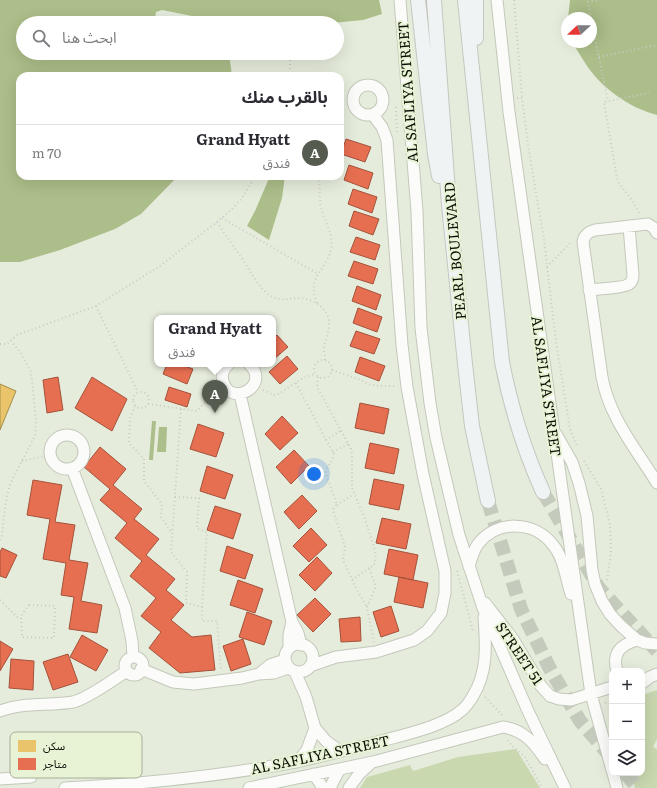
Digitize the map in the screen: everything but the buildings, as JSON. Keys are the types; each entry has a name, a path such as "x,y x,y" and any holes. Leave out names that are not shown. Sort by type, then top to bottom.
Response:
{"main road":[{"path":"418,0 437,167 449,205"},
{"name":"PEARL BOULEVARD","path":"434,0 449,205 465,364 472,426 488,501"},
{"path":"464,0 503,369 518,429 543,492"},
{"path":"476,0 479,137"}],"street":[{"name":"AL SAFLIYA STREET","path":"400,0 416,211 425,367 430,403 443,471 459,535 483,608 528,711 565,788"},
{"name":"AL SAFLIYA STREET","path":"497,0 508,98 552,428 591,694 609,756"},
{"path":"141,670 173,682 194,684 242,678 259,674 270,665 297,667 336,657 376,652 414,640 427,631 442,613 446,593 445,571 423,474 407,387 402,345 388,147 385,134 373,115"},
{"path":"657,233 652,225 642,225 591,231 588,232 583,238 606,397 614,415 657,483"},
{"path":"590,290 624,286 632,281 633,275 628,226"},
{"path":"227,367 223,372 223,383 230,391 240,394 246,393 254,386 255,375 252,367"},
{"path":"240,394 292,622 298,633 301,645"},
{"path":"552,428 572,462 579,483 587,516 592,570 595,584 602,601 610,614 637,640 644,643 657,644"},
{"path":"65,436 75,438 82,446 83,451 80,462 72,468 62,469 58,467 54,464 50,455 50,450 55,440 65,436"},
{"path":"72,468 125,608 134,657"},
{"path":"469,567 472,555 479,544 488,535 498,529 511,526 523,526 546,536 560,557 582,631"},
{"name":"STREET 51","path":"480,596 513,639 541,686 550,696 559,699 571,700 609,688"},
{"name":"AL SAFLIYA STREET","path":"65,788 109,787 221,773 298,761 407,734 446,720 462,711 476,690 484,669 486,648 483,608"},
{"path":"292,622 289,635 289,648 285,655 297,667 307,684 306,697 315,728 326,741 340,751"},
{"path":"616,668 616,654 622,647 637,640"},
{"path":"289,648 297,644 305,646 311,652 336,657"},
{"path":"297,667 312,659 311,652"},
{"path":"134,657 141,662 141,670"},
{"path":"134,657 126,661 125,667 127,671 130,674 136,674 141,670"},
{"path":"0,711 18,706 48,705 75,701 127,671"},
{"name":"AL SAFLIYA STREET","path":"248,788 373,762 477,733 506,727 522,733 536,746 565,788"},
{"path":"298,761 307,750 315,728"},
{"path":"350,788 359,774 373,762"},
{"path":"330,788 339,770"},
{"path":"314,774 323,788"},
{"name":"AL SAFLIYA STREET","path":"614,776 617,788"},
{"path":"0,779 16,778"}],"path":[{"path":"514,0 522,98 547,267 556,342 570,429 578,448"},
{"path":"590,12 588,2 597,0"},
{"path":"599,58 657,45"},
{"path":"597,48 608,102"},
{"path":"290,60 290,72"},
{"path":"642,225 640,215 617,178 604,102 649,93"},
{"path":"508,98 522,98"},
{"path":"0,344 7,344 17,335 96,306 160,266 222,218 242,198 253,180"},
{"path":"320,180 321,204 332,242 327,260 314,283 314,294 317,303 326,312 329,320 329,327 324,347 325,360"},
{"path":"222,218 318,274"},
{"path":"217,222 252,275 265,291 276,299 284,300 302,298 317,303"},
{"path":"547,267 574,239 583,238"},
{"path":"96,306 138,392"},
{"path":"0,540 2,536 8,490 35,436 36,420 30,372 20,352 11,342"},
{"path":"325,360 331,364 332,370 331,374 326,379 318,377 315,374 314,367 318,361 325,360"},
{"path":"332,370 368,384 407,387"},
{"path":"254,386 277,395 303,378 315,374"},
{"path":"318,377 317,387 352,454 352,488 365,519 376,554 374,565 352,580"},
{"path":"148,404 197,411 223,383"},
{"path":"296,383 326,440 334,452 332,461 326,471 337,505"},
{"path":"135,406 144,408 148,404 149,399 147,394 138,392"},
{"path":"138,392 134,396 133,401 135,406 130,418 129,443 144,459 144,481 162,504 161,517 172,534"},
{"path":"181,409 171,552 187,572 186,603 202,607"},
{"path":"326,440 340,431"},
{"path":"334,452 348,444"},
{"path":"22,461 50,455"},
{"path":"584,460 601,489 610,524 611,551 607,580 608,587"},
{"path":"354,494 334,507 333,511 344,540 345,546 343,560 352,580 368,607 376,652"},
{"path":"175,497 199,498 197,529 206,532 202,622 217,621 222,681"},
{"path":"368,607 375,589 375,584 369,568"},
{"path":"0,600 17,617 21,616"},
{"path":"29,605 55,606 54,638 22,637 21,616 29,605"},
{"path":"645,699 657,694"},
{"path":"638,776 641,788"}],"shaded area":[{"path":"0,0 379,0 382,14 363,20 344,22 344,16 192,16 162,10 156,12 155,16 16,16 16,60 230,60 231,72 16,72 16,180 174,180 141,214 115,229 60,250 20,262 0,262"},
{"path":"570,0 657,0 657,115 637,108 627,102 609,90 593,74 576,48 597,48 597,12 569,12"},
{"path":"268,180 284,180 282,198 269,240 247,226"},
{"path":"152,421 156,421 153,460 149,460"},
{"path":"159,427 167,427 166,452 157,452"},
{"path":"657,690 657,739 653,747 657,749 657,788 635,788 633,776 645,776 645,694"},
{"path":"516,749 540,788 360,788 367,777 410,765 413,771 458,757"}],"tunnel":[{"path":"543,492 599,588 657,651"},
{"path":"488,501 521,609 549,667 580,721 609,755"},
{"path":"628,776 638,788"}],"place":[{"name":"Grand Hyatt","path":"215,413"}]}
